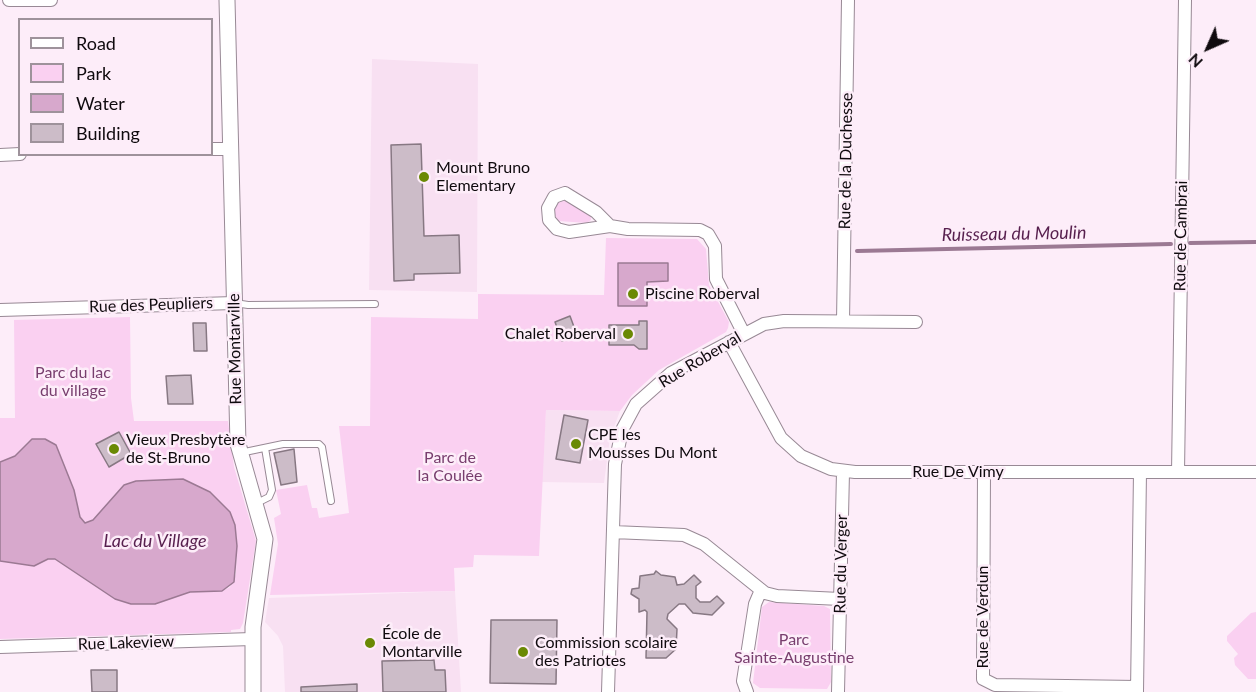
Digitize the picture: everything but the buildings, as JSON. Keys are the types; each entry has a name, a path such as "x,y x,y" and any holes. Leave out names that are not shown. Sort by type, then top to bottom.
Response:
{"street":[{"path":"9,0 43,0"},
{"name":"Rue Montarville","path":"227,0 240,453 264,528 265,549 252,639 253,692"},
{"name":"Rue de la Duchesse","path":"843,321 848,0"},
{"name":"Rue de Cambrai","path":"1178,472 1185,0"},
{"path":"213,149 231,149"},
{"path":"0,155 18,154"},
{"path":"610,226 596,212 570,194 559,194 548,208 552,225 563,231 610,226 628,229 699,230 708,234 715,246 716,279 744,334"},
{"name":"Rue des Peupliers","path":"0,310 234,303"},
{"name":"Rue Roberval","path":"608,692 615,464 622,429 631,412 671,373 771,322 916,322"},
{"name":"Rue De Vimy","path":"729,342 771,423 785,443 812,463 843,472 1256,472"},
{"name":"Rue du Verger","path":"838,692 843,472"},
{"name":"Rue de Verdun","path":"984,472 983,679 992,685 1137,689"},
{"path":"1137,689 1140,472"},
{"path":"613,532 674,533 694,538 761,590 777,596 840,599"},
{"path":"747,692 743,681 755,604 761,590"},
{"name":"Rue Lakeview","path":"0,647 252,639"}],"lane":[{"name":"Rue des Peupliers","path":"234,303 248,305 375,304"},
{"path":"240,453 304,442 319,444 322,447 331,501"},
{"path":"256,503 269,497 272,490 265,448"}],"shaded area":[{"name":"Mount Bruno Elementary","path":"372,59 478,64 477,292 369,290"},
{"name":"CPE les Mousses Du Mont","path":"546,410 620,411 610,438 604,483 541,482"},
{"name":"École de Montarville","path":"455,591 461,692 285,692 283,646 278,636 265,622 269,598"}],"green space":[{"path":"564,200 591,215 591,220 587,223 558,221 553,211 557,203"},
{"name":"Parc de la Coulée","path":"606,238 697,239 706,249 709,285 729,322 728,328 726,332 659,370 632,395 620,411 546,410 539,556 474,555 473,567 454,568 455,591 270,595 278,544 274,518 281,514 276,490 307,485 312,508 317,508 319,518 349,513 339,426 370,426 371,317 478,319 478,294 604,295"},
{"name":"Parc du lac du village","path":"130,317 131,398 134,421 228,421 234,467 256,541 243,623 240,629 231,630 231,632 0,639 0,561 34,566 48,559 55,559 115,599 155,604 190,592 222,591 230,587 236,574 237,538 230,512 210,492 183,479 136,481 124,486 93,520 85,523 80,517 74,490 51,441 38,439 28,442 15,456 0,462 0,418 15,418 14,320"},
{"name":"Parc Sainte-Augustine","path":"769,602 824,606 830,609 831,682 827,689 760,688 753,683 762,607"},
{"path":"1256,612 1256,679 1248,679 1235,665 1234,658 1238,654 1227,641 1227,636 1251,613"}],"water":[{"name":"Piscine Roberval","path":"618,263 668,263 668,281 647,282 647,306 618,306"},
{"name":"Lac du Village","path":"32,439 45,439 56,445 74,490 80,517 85,523 93,520 124,485 136,481 183,479 210,492 230,512 235,525 237,546 234,582 222,591 190,592 155,604 131,604 115,599 55,559 48,559 34,566 0,561 0,462 15,456"}],"waterway":[{"name":"Ruisseau du Moulin","path":"1190,243 1256,242"},
{"name":"Ruisseau du Moulin","path":"857,251 1171,244"}],"place":[{"name":"Mount Bruno Elementary","path":"424,177"},
{"name":"Piscine Roberval","path":"633,294"},
{"name":"Chalet Roberval","path":"628,334"},
{"name":"CPE les Mousses Du Mont","path":"576,444"},
{"name":"Vieux Presbytère de St-Bruno","path":"114,449"},
{"name":"École de Montarville","path":"370,643"},
{"name":"Commission scolaire des Patriotes","path":"523,652"}]}
